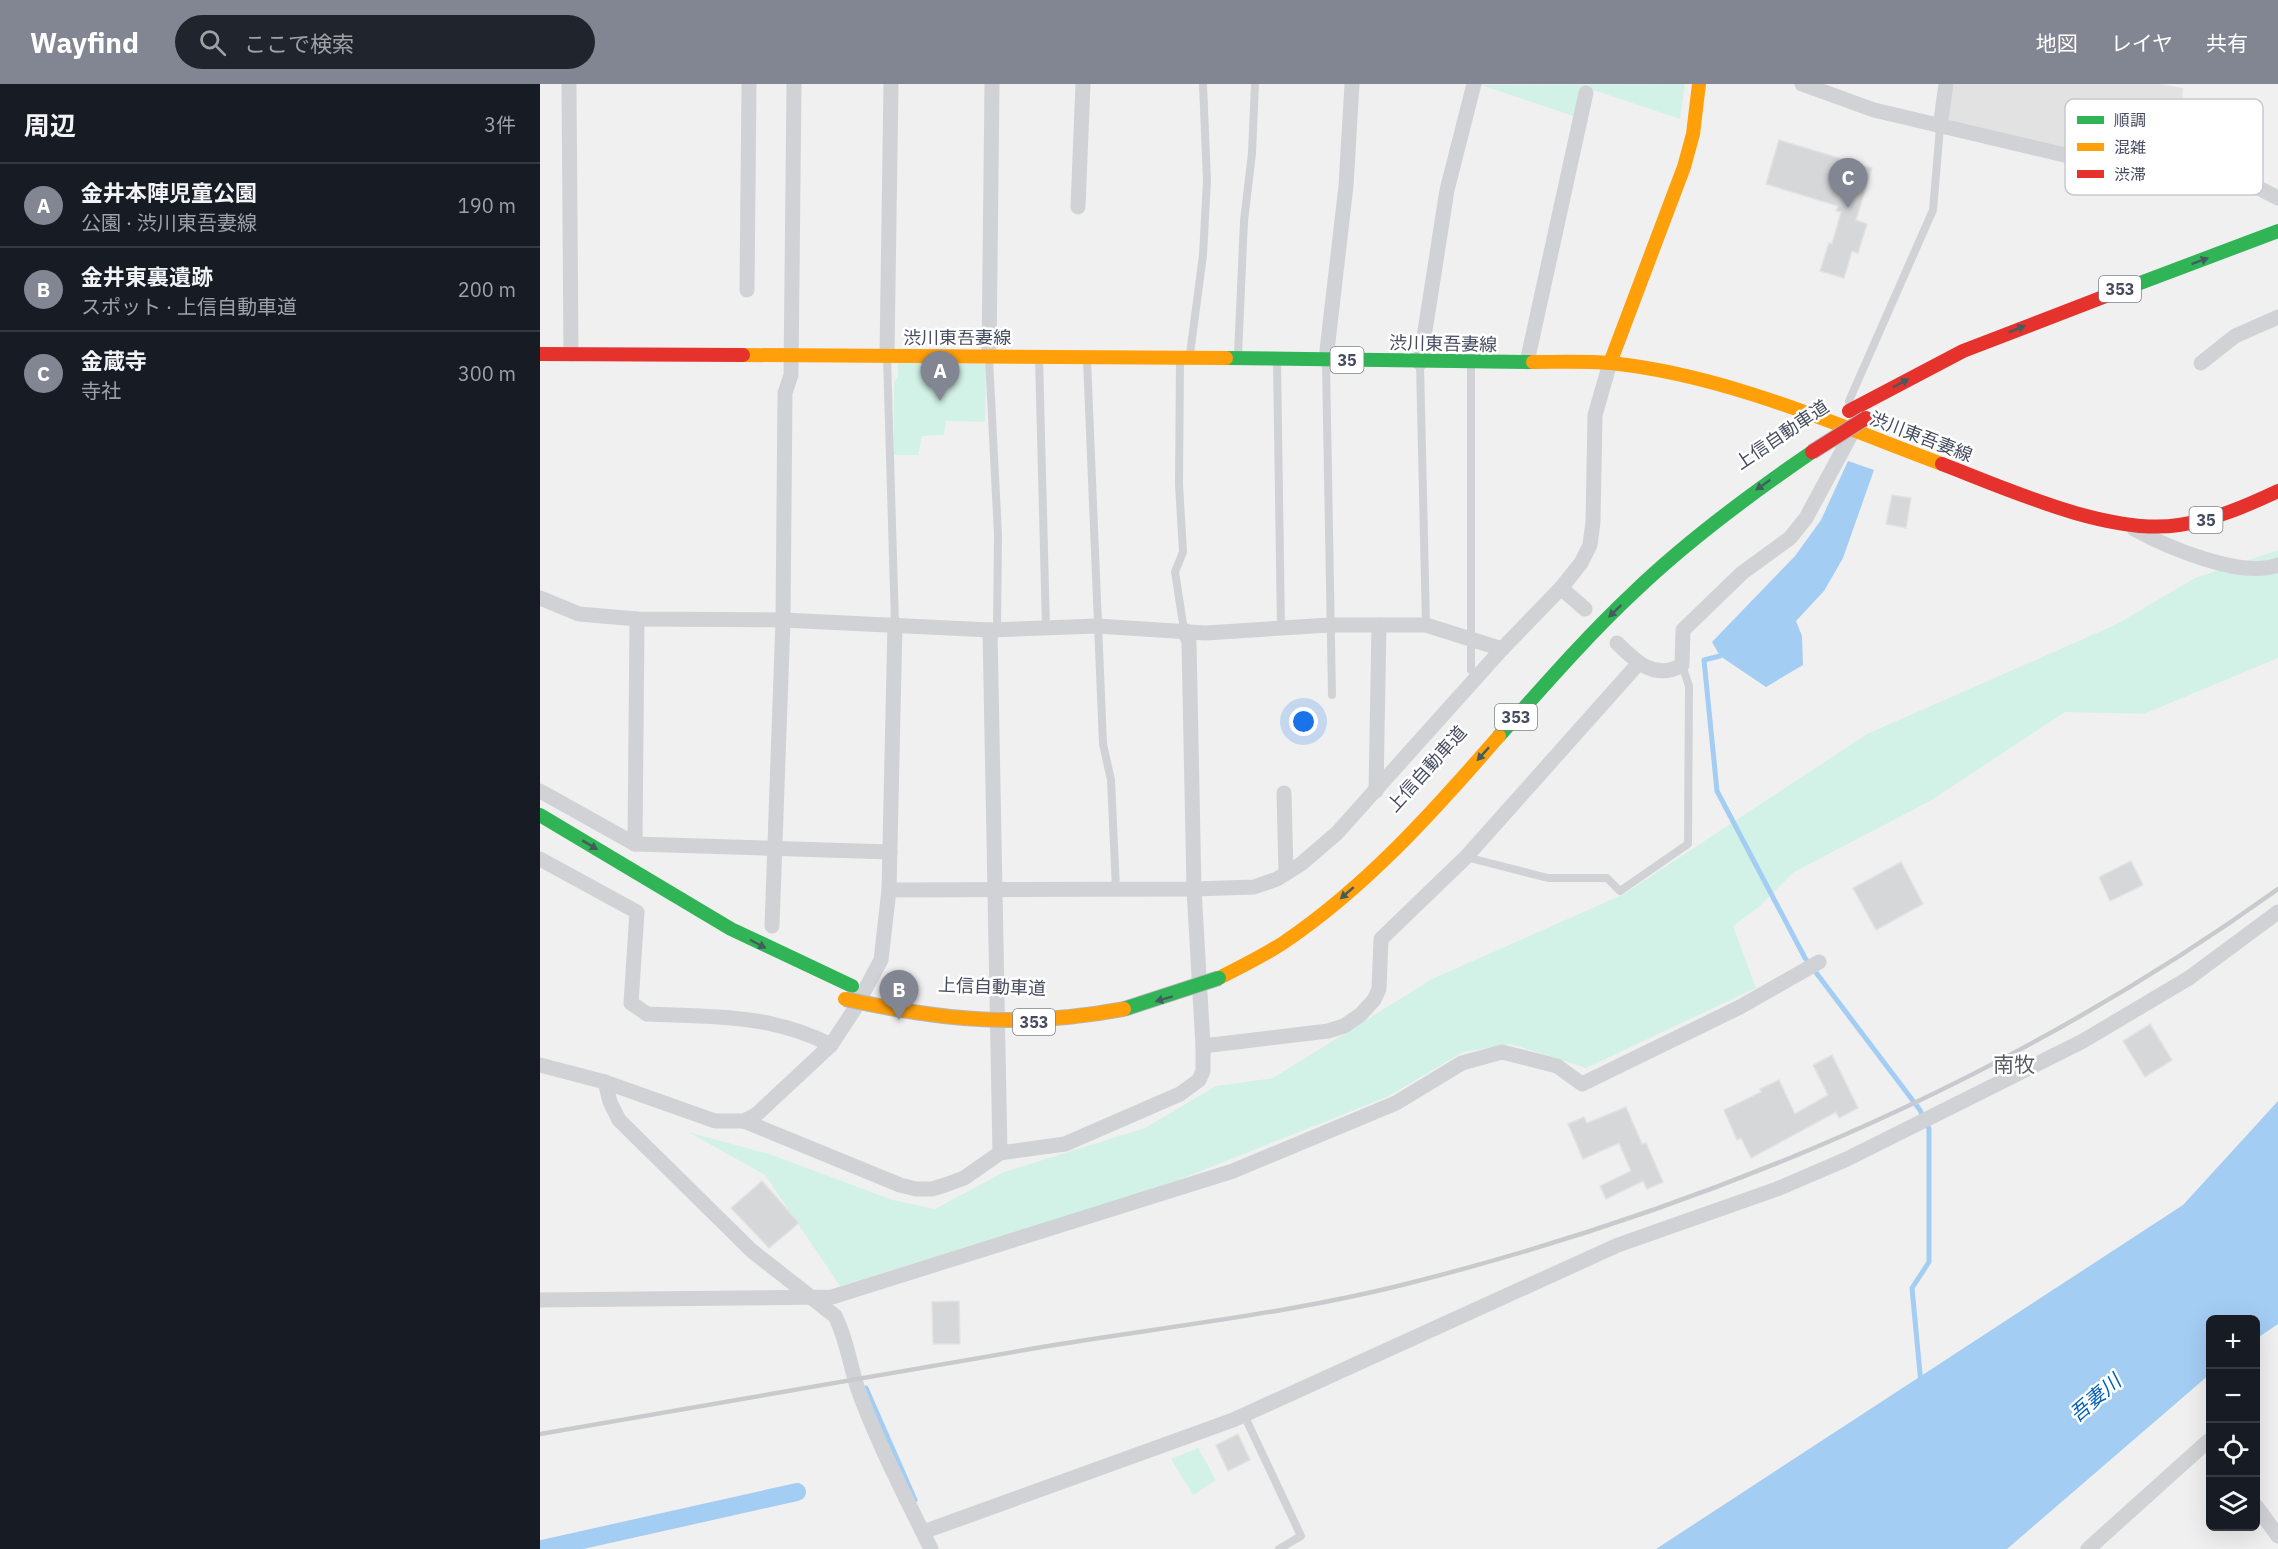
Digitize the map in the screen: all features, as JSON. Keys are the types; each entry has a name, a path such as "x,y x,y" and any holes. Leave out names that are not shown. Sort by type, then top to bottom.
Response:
{"main road":[{"path":"1610,363 1684,167 1693,134 1699,84"},
{"name":"上信自動車道","path":"1622,584 1700,516 1808,447 1902,399 1967,357 2081,304 2278,231"},
{"name":"上信自動車道","path":"1967,357 2181,283"},
{"name":"渋川東吾妻線","path":"540,354 1087,356 1326,359 1420,363 1610,363 1657,369 1714,383 1853,431 1977,478 2096,518 2128,526 2161,527 2191,524 2236,510 2278,491"},
{"name":"上信自動車道","path":"840,997 933,1018 973,1022 1026,1023 1097,1016 1178,994 1219,978 1288,939 1373,870 1423,822 1609,617 1654,573 1808,447"},
{"name":"上信自動車道","path":"540,815 733,930 792,961 852,986 928,1003 966,1008 1020,1010 1081,1004 1142,991 1214,964 1275,932 1321,898 1403,823 1534,675"},
{"path":"540,832 736,947"}],"street":[{"path":"569,84 571,354"},
{"path":"747,290 749,84"},
{"path":"772,926 773,847 783,620 784,393 791,375 794,84"},
{"path":"887,355 891,84"},
{"path":"989,356 992,84"},
{"path":"1078,207 1083,84"},
{"path":"1326,359 1346,186 1352,84"},
{"path":"1420,363 1447,190 1473,84"},
{"path":"1802,84 1874,110 2065,155"},
{"path":"1940,126 1946,84"},
{"path":"1527,362 1588,89"},
{"path":"2201,363 2235,336 2278,317"},
{"path":"889,890 1254,887 1286,873 1337,833 1502,649 1561,588 1581,562 1590,545 1593,522 1595,415 1610,363"},
{"path":"1617,643 1638,664 1659,670 1675,669 1682,665 1683,630 1742,573 1790,538 1806,518 1853,431"},
{"path":"2128,526 2155,540 2221,563 2253,569 2278,565"},
{"path":"1561,588 1588,613"},
{"path":"540,598 579,614 637,619 783,620 993,630 1097,626 1205,633 1329,625 1426,625 1502,649"},
{"path":"635,844 637,619"},
{"path":"744,1121 757,1114 831,1045 859,1001 881,960 889,890 895,624"},
{"path":"1376,791 1379,625"},
{"path":"993,630 1000,1154"},
{"path":"540,1065 605,1082 715,1121 744,1121 916,1189 932,1189 964,1178 1000,1154 1065,1144 1180,1094 1199,1080 1203,1071 1194,889 1190,654 1189,642 1184,630"},
{"path":"1203,1046 1328,1031 1360,1015 1374,1000 1379,989 1381,939 1466,857 1638,664"},
{"path":"540,791 635,844 890,852"},
{"path":"1284,793 1286,873"},
{"path":"540,859 637,912 631,1003 647,1014 764,1020 805,1031 831,1045"},
{"path":"922,1532 1244,1414 1618,1245 1777,1189 1846,1159 2083,1041 2189,978 2278,912"},
{"path":"540,1300 832,1298 1233,1171 1396,1103 1462,1063 1472,1060 1502,1052 1557,1066 1582,1084 1730,1012 1819,962"},
{"path":"605,1082 610,1102 619,1120 752,1251 815,1298 835,1316 842,1329 854,1379 881,1449 931,1549"},
{"path":"2088,1549 2206,1443"},
{"path":"2260,1511 2278,1536"}],"lane":[{"path":"1184,630 1175,573 1183,552 1179,484 1185,357 1204,234 1207,181 1203,84"},
{"path":"1238,358 1244,221 1252,153 1255,84"},
{"path":"1838,426 1933,210 1940,126"},
{"path":"887,355 895,624"},
{"path":"989,356 998,534 993,630"},
{"path":"1039,356 1046,628"},
{"path":"1087,356 1103,744 1111,780 1116,888"},
{"path":"1277,359 1281,629"},
{"path":"1326,359 1332,695"},
{"path":"1471,670 1472,362"},
{"path":"1420,363 1426,625"},
{"path":"1466,857 1548,878 1607,878 1620,891 1688,844 1689,686 1682,665"},
{"path":"1244,1414 1301,1536 1279,1549"}],"shaded area":[{"path":"1952,84 2159,84 2183,88 2182,99 2065,99 2065,150 1947,120"}],"green space":[{"path":"1685,84 1680,119 1584,87 1576,117 1481,85"},
{"path":"898,363 986,364 985,422 946,421 944,435 922,436 918,455 894,455 894,382 898,377"},
{"path":"2278,550 2278,658 2144,714 2065,712 1930,801 1794,872 1760,906 1733,926 1756,988 1586,1068 1511,1044 1463,1052 1387,1097 1148,1192 840,1286 765,1175 688,1132 769,1154 893,1200 935,1209 1004,1172 1145,1128 1216,1086 1273,1078 1432,979 1624,894 1867,734 2115,625 2195,578"},
{"path":"1198,1448 1216,1480 1193,1495 1171,1459"}],"water":[{"path":"1848,461 1874,470 1843,558 1824,591 1796,621 1802,636 1803,665 1766,687 1720,656 1712,642 1795,556 1821,520"},
{"name":"吾妻川","path":"2278,1101 2278,1324 2260,1336 2260,1315 2206,1315 2206,1377 2007,1549 1656,1549 2183,1205"}],"building":[{"path":"1779,140 1872,168 1856,220 1867,224 1858,253 1852,251 1844,278 1820,271 1829,243 1832,244 1841,212 1836,211 1838,206 1766,184"},
{"path":"1892,495 1911,498 1906,528 1886,524"},
{"path":"2131,861 2143,885 2110,901 2099,877"},
{"path":"1901,862 1923,904 1876,930 1853,888"},
{"path":"2150,1024 2172,1060 2145,1077 2123,1041"},
{"path":"1832,1055 1858,1108 1839,1118 1836,1112 1751,1158 1741,1138 1737,1140 1724,1110 1761,1092 1760,1089 1779,1080 1795,1114 1828,1095 1813,1065"},
{"path":"1626,1107 1642,1144 1646,1143 1663,1182 1647,1189 1643,1181 1606,1199 1600,1186 1631,1171 1619,1143 1583,1159 1568,1124 1584,1117 1587,1123"},
{"path":"762,1181 799,1223 769,1248 731,1208"},
{"path":"959,1301 960,1344 933,1344 932,1302"},
{"path":"1238,1434 1250,1460 1228,1471 1216,1445"}],"waterway":[{"path":"1720,656 1704,660 1717,791 1805,958 1920,1110 1929,1129 1929,1262 1912,1288 1921,1384"},
{"path":"866,1388 915,1500"},
{"path":"542,1549 797,1492"}],"railway":[{"path":"540,1434 1042,1347 1316,1304 1406,1284 1522,1252 1637,1215 1750,1174 1861,1127 1969,1076 2075,1019 2178,957 2278,889"}],"traffic: fast":[{"path":"2111,294 2278,231"},
{"path":"1226,358 1533,362"},
{"path":"1499,736 1581,645 1654,573 1720,519 1812,452"},
{"path":"540,815 731,929 852,986"},
{"path":"1124,1009 1219,978"}],"traffic: slow":[{"path":"1610,363 1684,167 1693,134 1699,84"},
{"path":"743,355 1226,358"},
{"path":"1533,362 1611,363 1696,378 1779,403 1942,464"},
{"path":"1219,978 1283,943 1343,898 1398,847 1499,736"},
{"path":"845,999 916,1013 984,1019 1051,1019 1124,1009"}],"traffic: jam":[{"path":"1849,411 1963,351 2111,294"},
{"path":"540,354 743,355"},
{"path":"1812,452 1866,418"},
{"path":"1942,464 2059,508 2122,524 2152,527 2205,520 2278,491"}],"place":[{"name":"金蔵寺","path":"1848,208"},
{"name":"金井本陣児童公園","path":"940,401"},
{"name":"金井東裏遺跡","path":"899,1020"}],"district":[{"name":"南牧","path":"2014,1065"}]}
